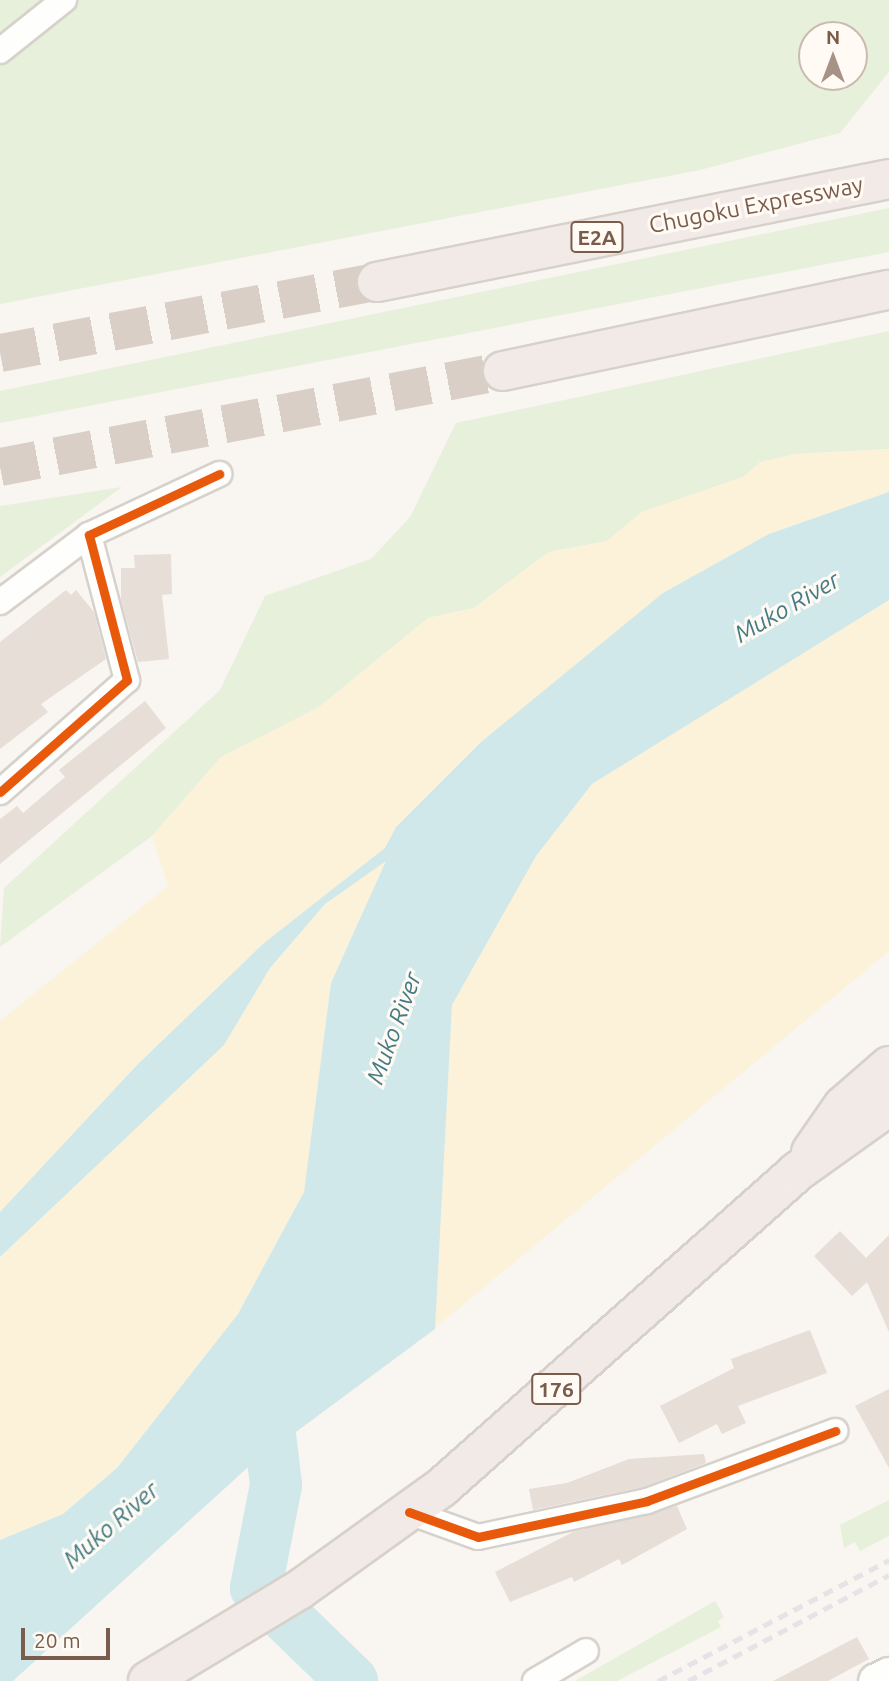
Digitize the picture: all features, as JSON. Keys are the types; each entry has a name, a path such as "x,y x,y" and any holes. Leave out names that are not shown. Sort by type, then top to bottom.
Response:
{"highway":[{"name":"Chugoku Expressway","path":"377,282 889,179"},
{"path":"503,371 889,290"},
{"name":"176","path":"798,1171 843,1106 889,1066"},
{"name":"176","path":"163,1677 249,1617 299,1590 409,1512 798,1171 889,1106"}],"street":[{"path":"0,51 64,0"},
{"path":"0,602 89,535 219,474"},
{"path":"0,792 127,680 89,535"},
{"path":"409,1512 478,1537 647,1501 835,1431"},
{"path":"535,1681 586,1651"},
{"path":"876,1681 889,1675"}],"green space":[{"path":"0,0 889,0 889,72 840,133 700,170 0,304"},
{"path":"889,208 889,252 0,423 0,391"},
{"path":"889,331 889,449 795,454 761,462 743,477 642,512 607,541 549,552 474,608 428,618 319,707 221,757 152,836 0,947 4,888 220,690 265,596 371,559 410,517 456,423"},
{"path":"122,487 0,577 0,506"},
{"path":"889,1500 889,1536 860,1551 855,1542 844,1548 840,1525"},
{"path":"715,1601 724,1617 718,1621 721,1627 617,1681 575,1681"}],"sand":[{"path":"889,449 889,492 769,534 481,742 396,827 385,848 264,943 138,1064 0,1212 0,1021 168,886 152,836 221,757 319,707 428,618 474,608 549,552 607,541 642,512 743,477 760,462 795,454"},
{"path":"889,600 889,951 435,1328 452,1005 536,856 592,784"},
{"path":"387,860 331,983 304,1192 238,1314 117,1468 63,1514 0,1540 0,1257 224,1045 270,968 325,904"}],"water":[{"name":"Muko River","path":"889,492 889,600 592,784 536,856 452,1005 435,1329 246,1469 13,1681 0,1681 0,1540 63,1514 117,1468 238,1314 304,1192 331,983 386,861 325,904 270,968 224,1045 0,1257 0,1212 138,1064 264,943 385,848 396,827 481,742 663,593 769,534"}],"building":[{"path":"171,554 172,594 162,595 169,659 138,662 121,600 121,568 135,568 134,555"},
{"path":"66,590 71,595 76,590 94,612 106,659 41,704 48,712 0,749 0,642"},
{"path":"145,701 166,728 0,864 0,819 17,806 23,813 65,777 59,770"},
{"path":"840,1231 866,1258 889,1235 889,1332 867,1282 852,1296 814,1256"},
{"path":"810,1330 827,1373 738,1406 746,1423 722,1434 717,1424 679,1443 660,1406 734,1368 731,1359"},
{"path":"889,1389 889,1468 855,1406"},
{"path":"704,1454 706,1463 643,1487 533,1510 529,1489 567,1483 629,1459"},
{"path":"677,1506 687,1529 622,1565 619,1559 574,1582 572,1577 510,1602 495,1572 573,1532"},
{"path":"857,1637 869,1659 828,1681 773,1681"}],"waterway":[{"path":"264,1384 276,1485 256,1588 352,1681"}],"tunnel":[{"path":"0,353 377,282"},
{"path":"0,467 503,371"}],"railway":[{"path":"658,1681 889,1560"},
{"path":"688,1681 889,1575"}],"cycle path":[{"path":"0,792 127,680 89,535 219,474"},
{"path":"409,1512 478,1537 647,1501 835,1431"}]}
